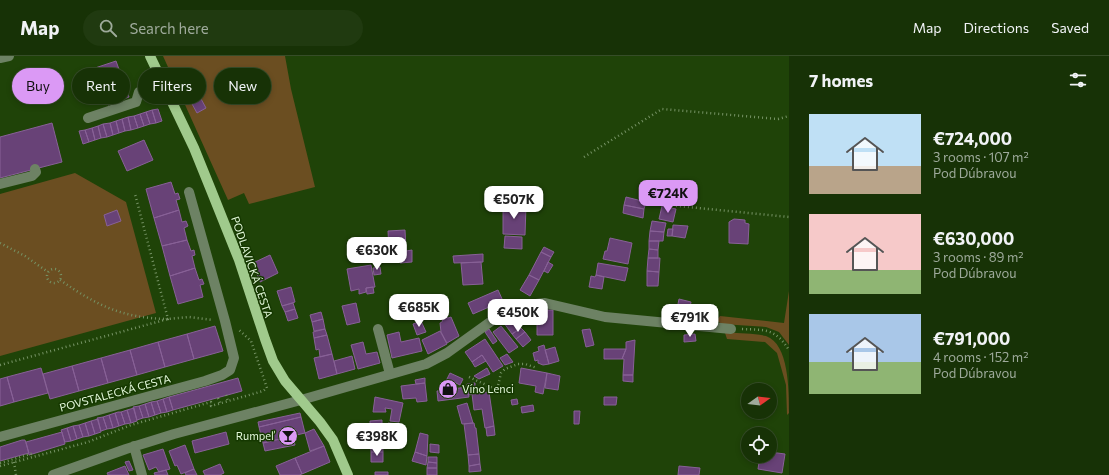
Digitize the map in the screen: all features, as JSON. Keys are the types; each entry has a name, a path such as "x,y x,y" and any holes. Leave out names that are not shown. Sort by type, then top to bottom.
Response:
{"main road":[{"name":"PODLAVICKÁ CESTA","path":"150,56 156,68"},
{"name":"PODLAVICKÁ CESTA","path":"173,104 197,154 214,196 239,260 265,339 274,361 285,381 333,440 348,475"}],"street":[{"path":"0,58 9,56"},
{"path":"88,118 136,102 138,95"},
{"path":"0,184 32,176 36,172 35,169"},
{"path":"188,192 225,321"},
{"path":"53,475 134,446 174,434 414,368 448,353 504,312 518,306 545,303 605,317 731,329"},
{"name":"POVSTALECKÁ CESTA","path":"0,437 222,376 230,370 234,358 225,321"},
{"path":"378,329 390,374"},
{"path":"134,446 142,475"}],"path":[{"path":"584,157 662,109 778,120 789,116"},
{"path":"135,194 168,319"},
{"path":"668,205 789,217"},
{"path":"0,243 25,256 48,272"},
{"path":"48,272 54,269 58,270 61,274 60,280"},
{"path":"48,272 47,277 49,281 56,283 60,280"},
{"path":"60,280 91,300 110,309 130,315 148,318 168,319 189,317 225,321"},
{"path":"0,365 168,319"},
{"path":"731,329 765,330 779,336 789,350"},
{"path":"0,463 88,442 131,425 184,408 210,401 212,406 263,391 267,388 251,341"},
{"path":"469,377 498,390 501,373 505,369 518,364 525,364 538,368"},
{"path":"234,393 236,399"},
{"path":"226,396 228,401"},
{"path":"218,398 220,403"},
{"path":"0,466 34,453"},
{"path":"13,461 16,475"}],"shaded area":[{"path":"163,56 285,56 291,89 315,187 249,204 244,193 228,200 185,104 206,104 206,68 168,68"},
{"path":"75,173 126,202 156,313 0,356 0,194"},
{"path":"789,291 789,345 779,332 766,327 721,324 717,320 720,316 784,323"},
{"path":"728,332 766,336 774,341 779,348 786,369 788,381 789,413 787,415 786,385 777,353 765,342 727,339 725,333"}],"building":[{"path":"116,61 119,68 95,68"},
{"path":"192,104 204,104 206,108 197,113"},
{"path":"158,109 162,121 156,123 152,110"},
{"path":"152,110 156,123 150,124 146,112"},
{"path":"146,112 150,124 144,126 140,114"},
{"path":"140,114 144,126 138,128 134,116"},
{"path":"134,116 138,128 131,130 128,117"},
{"path":"128,117 131,130 125,131 122,119"},
{"path":"122,119 125,131 119,133 116,121"},
{"path":"116,121 119,133 113,135 110,123"},
{"path":"52,123 62,162 0,178 0,137"},
{"path":"110,123 113,135 107,137 103,124"},
{"path":"103,124 107,137 101,138 98,126"},
{"path":"98,126 101,138 95,140 92,128"},
{"path":"92,128 95,140 89,142 85,130"},
{"path":"85,130 89,142 83,144 79,131"},
{"path":"144,140 153,160 127,171 118,151"},
{"path":"171,182 175,194 178,193 180,199 176,200 179,210 154,218 146,189"},
{"path":"626,197 646,202 644,209 624,205"},
{"path":"503,205 526,206 525,235 503,234"},
{"path":"624,205 644,209 643,218 623,213"},
{"path":"662,206 676,209 673,222 659,219"},
{"path":"117,210 121,221 107,226 104,215"},
{"path":"179,210 182,222 186,221 188,226 184,228 187,240 162,246 154,218"},
{"path":"734,219 745,220 745,223 749,224 748,244 729,243 729,222"},
{"path":"652,221 666,223 664,232 650,231"},
{"path":"673,225 688,226 685,238 672,236"},
{"path":"668,229 673,229 672,236 667,236"},
{"path":"405,230 406,249 389,250 388,231"},
{"path":"650,231 664,232 663,241 649,241"},
{"path":"505,236 522,237 522,249 504,248"},
{"path":"610,238 632,243 628,264 603,259 605,251 607,251"},
{"path":"187,240 191,251 194,250 195,255 192,256 195,268 170,276 162,246"},
{"path":"649,241 659,241 658,250 649,249"},
{"path":"544,247 554,252 551,257 541,252"},
{"path":"406,249 406,251 412,250 412,262 400,263 399,250"},
{"path":"649,249 658,250 658,258 648,258"},
{"path":"541,252 551,257 539,280 529,275"},
{"path":"483,254 483,262 454,263 453,256"},
{"path":"270,255 278,273 260,282 253,263"},
{"path":"648,258 660,258 659,272 647,271"},
{"path":"481,262 483,284 463,285 461,263"},
{"path":"548,262 553,265 548,273 544,271"},
{"path":"598,263 628,268 625,281 596,275"},
{"path":"371,265 375,287 366,288 366,292 359,294 359,289 351,291 347,269"},
{"path":"380,267 381,274 374,275 373,268"},
{"path":"195,268 199,280 202,279 204,284 200,285 203,297 178,304 170,276"},
{"path":"647,271 659,272 658,286 647,286"},
{"path":"529,275 539,280 530,296 520,290"},
{"path":"596,275 604,277 602,289 589,287 591,276 595,277"},
{"path":"291,287 295,302 282,306 277,291"},
{"path":"373,287 374,293 367,294 366,288"},
{"path":"498,290 503,301 473,314 468,303"},
{"path":"679,299 691,302 688,317 676,314"},
{"path":"293,303 295,309 285,312 282,306"},
{"path":"356,303 360,322 347,325 342,306"},
{"path":"295,309 298,318 288,321 285,312"},
{"path":"525,310 553,310 553,335 537,335 537,321 525,321"},
{"path":"321,312 323,319 312,322 310,315"},
{"path":"446,317 451,317 459,336 447,343 441,332 440,323"},
{"path":"512,317 521,328 512,334 504,323"},
{"path":"323,319 325,329 314,331 312,322"},
{"path":"421,321 426,332 417,335 413,324"},
{"path":"215,326 223,351 194,359 187,334"},
{"path":"501,326 518,347 509,353 493,332"},
{"path":"521,328 525,332 516,339 512,334"},
{"path":"325,329 327,335 314,338 313,332"},
{"path":"489,329 497,341 493,344 485,332"},
{"path":"590,329 594,345 586,347 582,330"},
{"path":"440,331 447,344 428,354 422,340"},
{"path":"399,332 401,342 419,338 422,351 392,358 387,335"},
{"path":"525,332 531,340 523,347 516,339"},
{"path":"187,334 194,359 165,367 158,342"},
{"path":"695,334 696,341 684,342 684,335"},
{"path":"327,335 332,354 320,357 319,349 316,350 314,338"},
{"path":"485,339 503,366 493,372 482,355 472,362 465,352"},
{"path":"635,340 633,375 623,375 624,359 622,359 626,349 626,342"},
{"path":"158,342 165,367 137,375 130,350"},
{"path":"363,342 366,354 377,352 380,363 358,369 351,345"},
{"path":"544,345 549,364 543,365 538,363 538,360 535,361 533,353 539,351 538,347"},
{"path":"555,347 559,361 549,364 545,350"},
{"path":"604,349 626,349 622,359 604,359"},
{"path":"130,350 137,375 108,383 101,358"},
{"path":"332,354 337,374 319,379 314,358"},
{"path":"507,354 513,362 505,365 500,358"},
{"path":"482,355 486,361 475,367 472,362"},
{"path":"352,356 355,369 337,374 334,361"},
{"path":"101,358 108,383 79,391 72,366"},
{"path":"72,366 79,391 50,399 43,374"},
{"path":"41,368 48,393 14,402 7,377"},
{"path":"487,368 490,374 479,379 474,376"},
{"path":"521,368 547,373 543,394 535,392 536,386 519,383"},
{"path":"450,373 463,379 460,385 456,383 454,386 445,383"},
{"path":"547,373 560,376 558,390 545,388"},
{"path":"623,375 633,375 633,382 623,381"},
{"path":"7,377 14,402 0,406 0,379"},
{"path":"238,378 242,391 173,410 169,397"},
{"path":"425,378 425,383 416,384 415,380"},
{"path":"425,383 427,401 417,402 416,398 403,399 401,386"},
{"path":"475,383 475,394 468,395 467,384"},
{"path":"467,387 469,397 438,401 437,391"},
{"path":"489,392 494,426 485,428 482,409 474,410 472,394"},
{"path":"169,397 173,410 167,412 163,399"},
{"path":"375,397 403,403 399,422 390,421 392,409 385,408 386,412 373,412"},
{"path":"604,397 617,397 616,405 604,405"},
{"path":"163,399 167,412 161,413 157,401"},
{"path":"517,399 518,404 512,405 511,400"},
{"path":"157,401 161,413 155,415 151,402"},
{"path":"151,402 155,415 149,417 145,404"},
{"path":"467,403 473,423 462,424 457,406"},
{"path":"145,404 149,417 143,418 139,406"},
{"path":"533,405 534,411 522,413 521,407"},
{"path":"139,406 143,418 137,420 133,407"},
{"path":"134,408 137,421 131,423 127,410"},
{"path":"127,410 131,423 125,424 121,412"},
{"path":"574,411 580,411 579,424 574,424"},
{"path":"121,412 125,424 119,426 115,413"},
{"path":"115,413 119,426 113,428 109,415"},
{"path":"300,413 301,417 259,427 258,422"},
{"path":"109,415 113,428 107,429 103,417"},
{"path":"103,417 107,429 101,431 97,418"},
{"path":"301,417 305,433 263,443 259,427"},
{"path":"98,419 101,432 95,434 91,421"},
{"path":"382,420 382,430 370,431 370,421"},
{"path":"91,421 95,434 89,436 85,423"},
{"path":"85,423 89,436 83,437 79,425"},
{"path":"388,423 399,424 397,446 386,445"},
{"path":"474,423 479,454 468,455 464,424"},
{"path":"79,425 83,437 77,439 73,426"},
{"path":"73,426 77,439 71,441 67,428"},
{"path":"494,426 495,435 487,436 486,428"},
{"path":"67,428 71,441 65,442 61,430"},
{"path":"314,429 324,446 310,451 305,433"},
{"path":"382,430 383,452 371,452 370,431"},
{"path":"62,432 65,444 29,455 26,442"},
{"path":"226,432 229,444 195,453 192,441"},
{"path":"420,433 428,435 427,456 415,452"},
{"path":"293,436 295,445 265,451 263,443"},
{"path":"25,440 29,453 0,461 0,447"},
{"path":"430,444 439,445 439,453 430,452"},
{"path":"185,445 194,469 181,474 177,465 175,466 169,451"},
{"path":"324,446 330,462 302,474 295,458"},
{"path":"163,449 170,469 159,472 156,467 149,470 143,455"},
{"path":"371,452 383,452 383,462 371,462"},
{"path":"415,452 427,456 426,465 412,461"},
{"path":"777,453 785,454 782,473 758,469 759,463 777,463"},
{"path":"479,454 480,464 469,466 468,455"},
{"path":"428,457 437,457 437,463 428,462"},
{"path":"295,458 302,474 280,475 276,466"},
{"path":"129,461 133,470 129,471 125,462"},
{"path":"428,462 437,463 437,468 427,468"},
{"path":"220,464 224,473 220,475 205,475 203,471"},
{"path":"480,464 481,471 469,472 469,466"},
{"path":"125,466 129,475 108,475 107,473"},
{"path":"679,466 700,468 699,475 678,475"},
{"path":"427,468 437,468 437,475 427,475"},
{"path":"194,469 197,475 186,475 185,473"},
{"path":"166,470 168,475 155,475 154,473"},
{"path":"375,472 388,472 388,475 375,475"}],"place":[{"name":"Víno Lenci","path":"448,389"},
{"name":"Rumpeľ","path":"288,436"}]}
